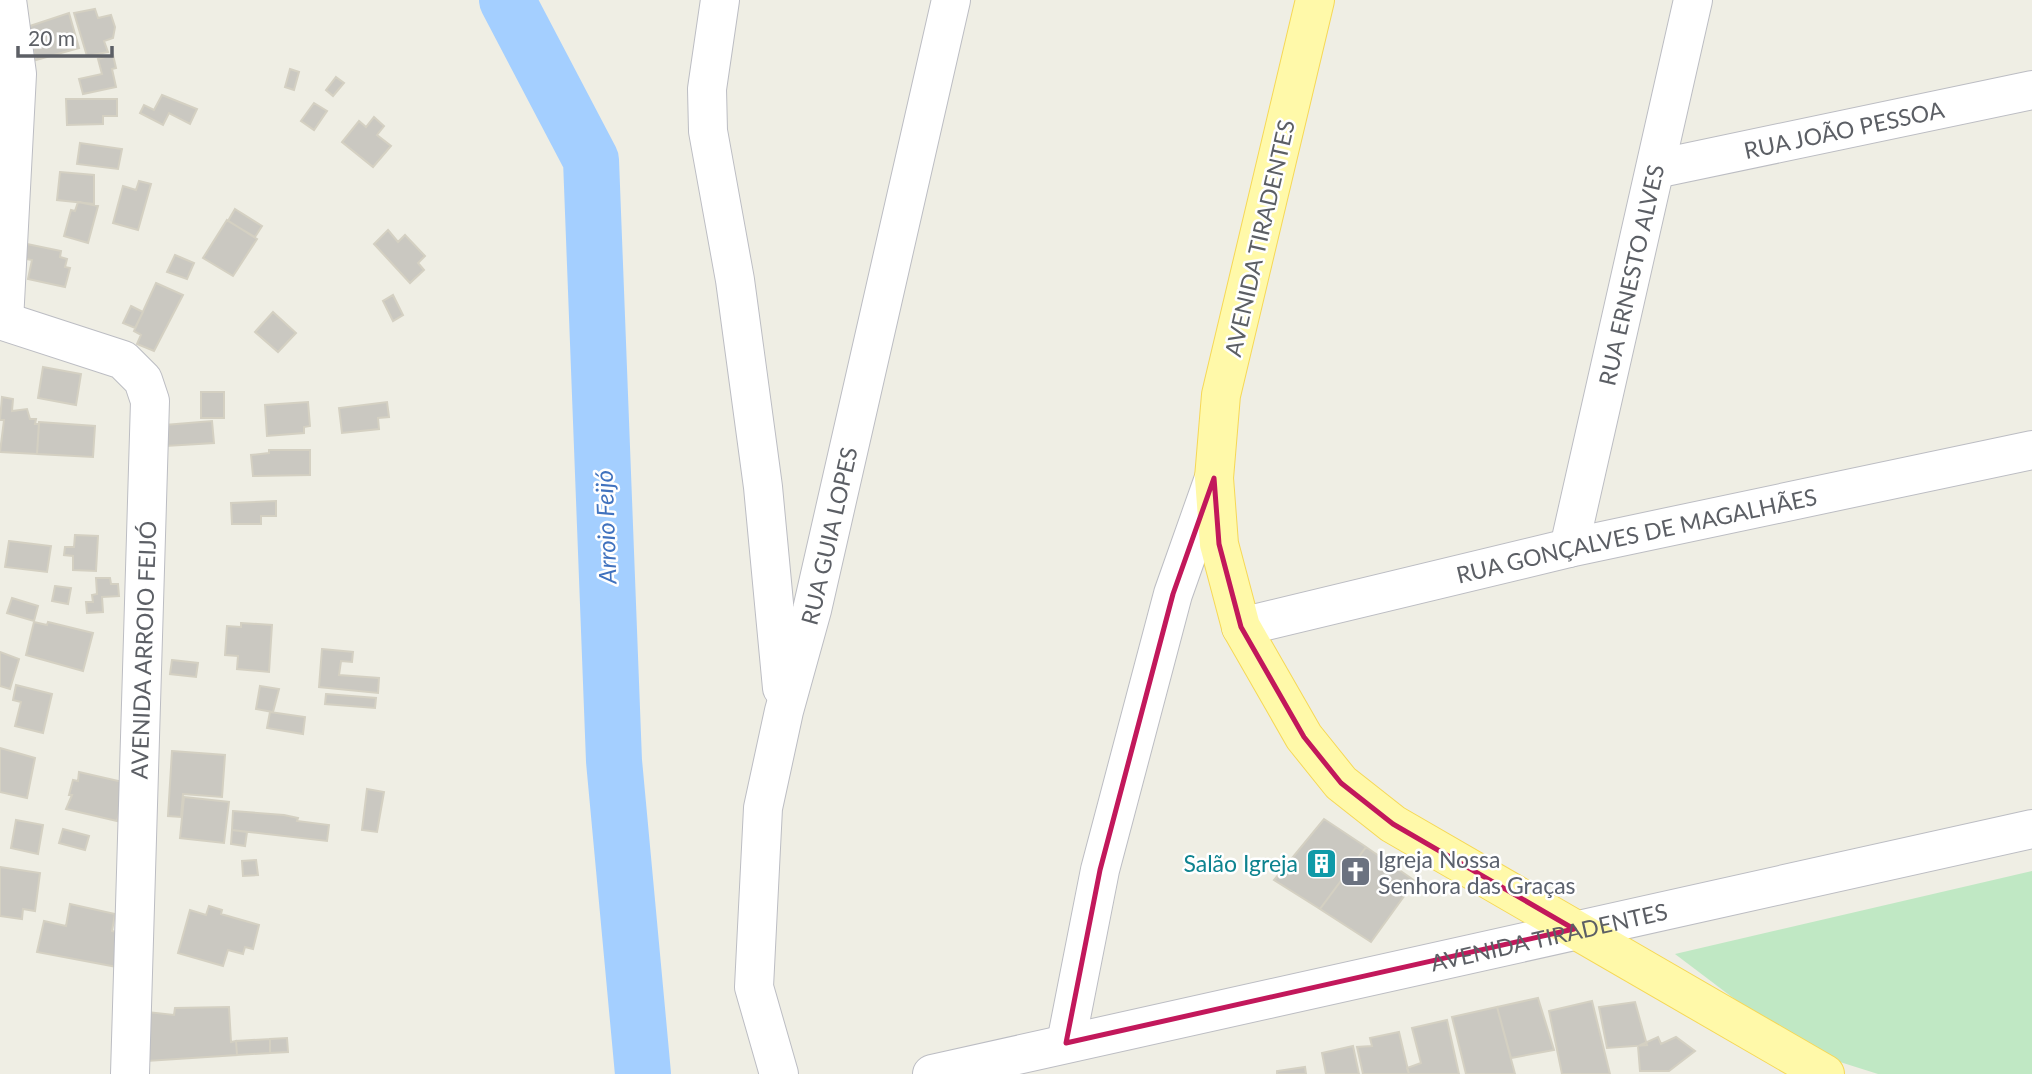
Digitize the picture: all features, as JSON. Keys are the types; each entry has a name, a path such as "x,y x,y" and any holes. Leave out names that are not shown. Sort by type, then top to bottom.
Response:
{"main road":[{"name":"AVENIDA TIRADENTES","path":"1315,0 1222,396 1214,478 1219,544 1241,627 1304,737 1341,783 1392,824 1825,1074"}],"street":[{"path":"2,320 17,74 7,0"},
{"path":"720,0 708,89 708,131 735,280 761,474 784,711"},
{"name":"RUA GUIA LOPES","path":"779,1074 754,987 763,808 784,711 812,610 951,0"},
{"name":"RUA ERNESTO ALVES","path":"1569,548 1693,0"},
{"name":"RUA JOÃO PESSOA","path":"1656,169 2032,90"},
{"name":"AVENIDA ARROIO FEIJÓ","path":"2,320 123,360 143,380 150,401 130,1074"},
{"name":"RUA GONÇALVES DE MAGALHÃES","path":"1241,627 1569,548 2032,450"},
{"name":"AVENIDA TIRADENTES","path":"1066,1043 1100,870 1173,594 1214,478"},
{"name":"AVENIDA TIRADENTES","path":"932,1074 1573,929 2032,829"}],"highlighted area":[{"path":"1214,478 1219,544 1241,627 1304,737 1341,783 1393,824 1574,929 1066,1043 1100,870 1173,594"}],"green space":[{"path":"2032,871 2032,1074 1878,1074 1802,1050 1675,954"}],"building":[{"path":"95,9 98,18 111,15 115,27 113,38 104,41 108,52 87,56 74,13"},
{"path":"69,13 79,48 36,60 27,27"},
{"path":"113,55 116,68 112,69 116,87 83,94 79,79 102,74 98,59"},
{"path":"290,69 299,72 294,90 285,87"},
{"path":"336,77 344,83 333,96 326,90"},
{"path":"162,95 197,109 190,124 169,113 163,125 140,113 144,105 154,110"},
{"path":"66,99 117,99 117,116 103,116 103,124 67,125"},
{"path":"314,103 327,111 314,130 301,121"},
{"path":"374,117 384,126 377,135 391,146 373,167 342,142 359,121 366,127"},
{"path":"80,143 122,149 118,169 77,164"},
{"path":"60,172 94,175 94,204 57,200"},
{"path":"139,181 151,184 138,230 113,223 123,186 136,190"},
{"path":"78,202 98,206 88,243 64,236 71,210 75,211"},
{"path":"235,209 262,226 255,237 228,221"},
{"path":"227,220 257,239 233,276 203,258"},
{"path":"388,230 398,242 405,235 425,256 418,263 424,270 410,283 374,244"},
{"path":"27,244 61,251 60,257 67,259 65,267 70,268 65,287 28,279 32,260 26,259"},
{"path":"175,255 194,263 187,279 167,272"},
{"path":"156,283 183,295 154,351 137,344 141,335 134,331"},
{"path":"393,295 403,315 393,321 383,301"},
{"path":"131,306 143,312 135,328 123,323"},
{"path":"273,312 296,333 278,352 255,332"},
{"path":"43,367 81,374 76,405 38,398"},
{"path":"201,392 224,392 224,418 201,418"},
{"path":"2,397 13,399 12,411 27,409 30,419 36,419 35,424 39,424 37,454 0,452 4,420 0,420"},
{"path":"308,402 310,426 304,427 304,433 267,436 265,405"},
{"path":"387,402 389,417 378,418 379,429 342,433 339,408"},
{"path":"212,421 214,443 166,446 165,425"},
{"path":"39,422 95,426 93,457 37,454"},
{"path":"269,450 310,450 310,475 253,476 251,455 269,453"},
{"path":"276,501 276,516 261,516 261,524 232,524 231,503"},
{"path":"75,535 98,536 96,571 73,570 73,556 64,555 65,547 74,547"},
{"path":"9,541 51,546 47,572 5,567"},
{"path":"96,578 110,578 111,584 118,584 119,596 102,597 103,612 87,613 86,602 93,602 92,595 97,594"},
{"path":"55,586 71,588 68,604 52,601"},
{"path":"12,598 38,606 34,621 7,613"},
{"path":"34,622 47,625 48,622 93,633 83,671 26,655"},
{"path":"241,623 272,625 269,672 237,669 238,656 225,655 227,626 241,627"},
{"path":"322,649 353,652 352,662 341,661 339,675 379,678 378,693 319,687"},
{"path":"0,652 19,659 10,689 0,686"},
{"path":"172,660 198,663 196,677 170,674"},
{"path":"16,685 52,694 43,733 15,726 21,702 13,700"},
{"path":"260,686 279,689 273,712 256,709"},
{"path":"326,694 376,698 375,708 325,704"},
{"path":"270,712 305,717 303,734 267,728"},
{"path":"0,748 35,758 27,798 0,792"},
{"path":"172,751 225,755 222,797 183,794 181,817 168,816"},
{"path":"79,772 127,783 117,821 66,809 72,795 69,795 73,780 78,781"},
{"path":"367,789 384,792 377,832 362,830"},
{"path":"184,797 229,802 224,843 180,838"},
{"path":"233,811 284,815 298,818 297,821 329,825 327,841 232,830"},
{"name":"Salão Igreja","path":"1324,819 1366,847 1320,909 1274,880"},
{"path":"16,820 43,825 38,854 11,848"},
{"path":"63,829 89,836 85,850 59,843"},
{"path":"232,830 247,832 245,846 231,844"},
{"name":"Igreja Nossa Senhora das Graças","path":"1366,847 1415,881 1371,942 1320,909"},
{"path":"256,860 258,875 243,876 242,861"},
{"path":"0,867 40,873 35,911 23,909 22,919 0,916"},
{"path":"70,904 115,914 112,931 121,933 117,967 37,952 44,921 66,926"},
{"path":"209,906 222,910 221,914 259,925 253,949 245,947 243,954 228,950 223,966 178,953 190,910 206,915"},
{"path":"1538,998 1554,1050 1511,1058 1497,1007"},
{"path":"1592,1001 1610,1074 1562,1074 1549,1011"},
{"path":"1635,1002 1647,1045 1607,1048 1599,1007"},
{"path":"229,1007 231,1042 236,1041 237,1055 147,1061 148,1012 174,1015 175,1008"},
{"path":"1497,1007 1515,1074 1466,1074 1452,1017"},
{"path":"1447,1020 1459,1074 1409,1074 1407,1068 1421,1063 1412,1028"},
{"path":"1399,1032 1409,1074 1363,1074 1357,1047 1372,1046 1370,1038"},
{"path":"1658,1037 1661,1044 1676,1037 1695,1051 1669,1071 1640,1071 1638,1046"},
{"path":"287,1038 288,1052 270,1053 270,1039"},
{"path":"270,1039 270,1053 237,1055 236,1041"},
{"path":"1353,1046 1359,1074 1326,1074 1322,1053"},
{"path":"1305,1067 1306,1074 1277,1074 1277,1071"}],"waterway":[{"name":"Arroio Feijó","path":"507,0 591,160 614,761 643,1074"}],"place":[{"name":"Salão Igreja","path":"1321,863"},
{"name":"Igreja Nossa Senhora das Graças","path":"1355,872"}]}
